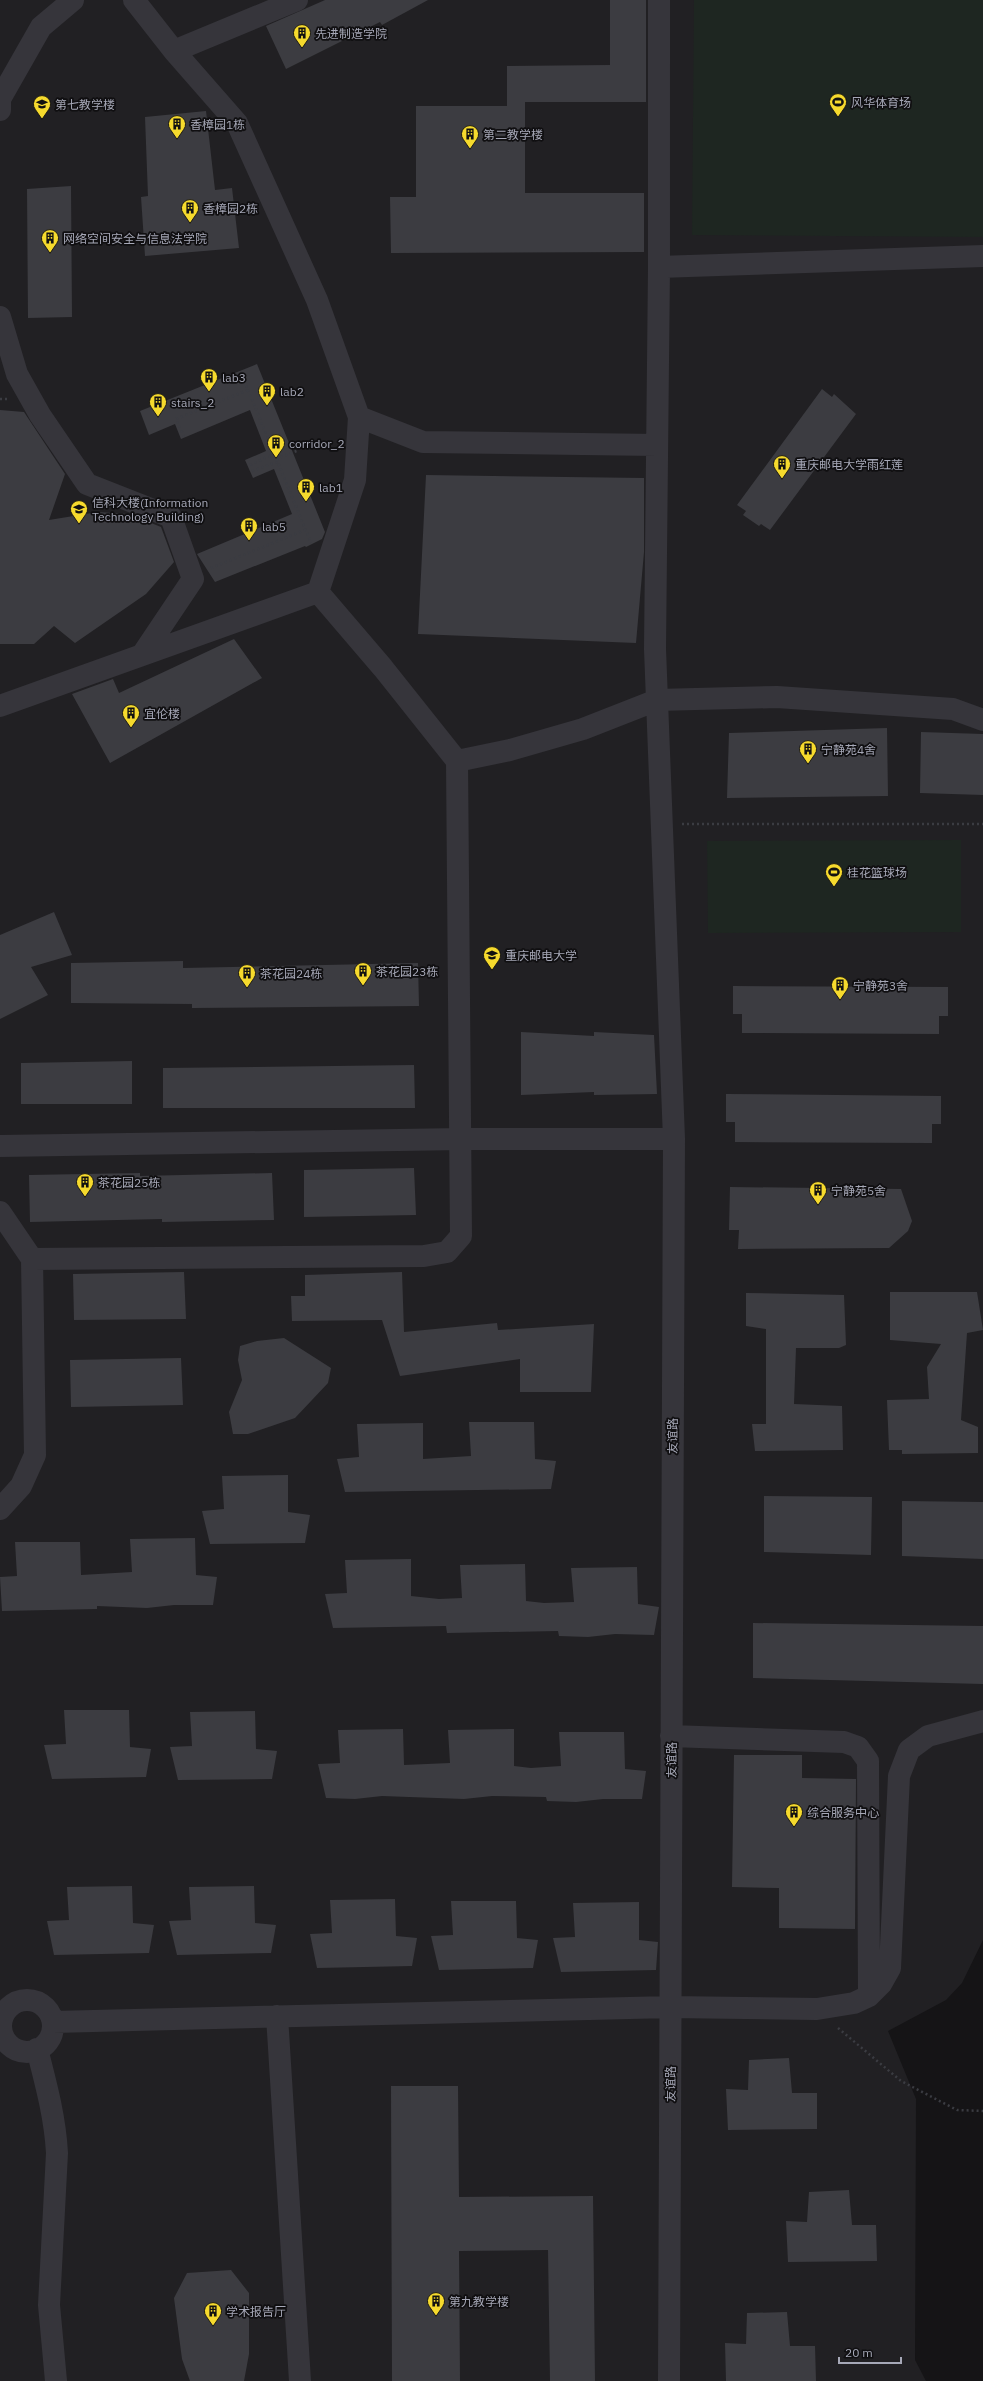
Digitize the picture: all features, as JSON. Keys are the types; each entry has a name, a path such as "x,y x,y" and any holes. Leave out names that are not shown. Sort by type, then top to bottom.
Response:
{"street":[{"path":"0,110 0,99 41,27 73,0"},
{"path":"134,0 174,51 236,123 317,300 359,417 356,480 318,592"},
{"path":"174,51 297,0"},
{"name":"友谊路","path":"659,0 659,267 655,649 674,1139 669,2381"},
{"path":"659,267 983,256"},
{"path":"0,317 17,374 40,415 87,484 171,517 193,579 142,655"},
{"path":"359,417 424,442 657,445"},
{"path":"0,706 318,592"},
{"path":"32,1259 424,1256 446,1252 461,1236 462,1139 458,1026 457,761 383,668 318,592"},
{"path":"457,761 510,750 583,730 657,700 777,697 952,709 983,720"},
{"path":"0,1146 462,1139 674,1139"},
{"path":"0,1212 32,1259 35,1455 20,1486 0,1509"},
{"path":"53,2022 670,2007 816,2009 854,2003 869,1996 881,1984 890,1968 899,1776 909,1750 928,1736 983,1721"},
{"path":"671,1736 844,1742 858,1747 868,1761 869,1996"},
{"path":"30,2000 45,2007 53,2022 50,2038 37,2049 20,2051 9,2044 2,2034 1,2015 13,2004 30,2000"},
{"path":"277,2016 300,2381"},
{"path":"37,2049 52,2106 56,2128 57,2153 49,2305 56,2381"}],"path":[{"path":"240,371 314,549"},
{"path":"184,437 176,419 248,390"},
{"path":"252,471 299,450"},
{"path":"250,465 274,454"},
{"path":"207,570 305,530"},
{"path":"662,824 983,824"},
{"path":"816,2009 901,2081 957,2110 983,2111"}],"shaded area":[{"name":"重庆邮电大学","path":"0,0 983,0 983,1940 962,1983 946,2000 888,2031 916,2099 915,2360 926,2381 0,2381"},
{"name":"风华体育场","path":"694,0 983,0 983,237 692,235"},
{"name":"桂花篮球场","path":"961,840 961,932 708,933 707,841"}],"building":[{"name":"先进制造学院","path":"325,0 428,0 382,25 380,22 286,69 266,26"},
{"name":"第二教学楼","path":"610,0 646,0 646,102 525,102 525,193 644,193 644,252 391,253 390,197 416,197 416,106 507,106 507,66 610,65"},
{"path":"206,111 215,190 232,188 239,248 145,256 141,197 148,196 145,117"},
{"name":"网络空间安全与信息法学院","path":"71,186 72,317 28,318 27,189"},
{"path":"257,364 325,532 322,539 306,547 305,546 215,582 197,554 292,514 274,469 253,478 245,460 266,451 250,410 181,439 175,424 149,435 140,411"},
{"name":"重庆邮电大学雨红莲","path":"822,389 832,397 834,394 856,414 770,530 761,524 759,526 743,515 746,511 737,505"},
{"name":"信科大楼(Information Technology Building)","path":"0,410 24,412 65,474 49,520 98,512 129,514 161,527 174,562 146,594 75,643 54,626 34,644 0,644"},
{"path":"426,475 644,478 644,552 636,643 418,634"},
{"name":"宜伦楼","path":"234,639 262,678 110,763 72,694 113,679 119,693"},
{"name":"宁静苑4舍","path":"887,728 888,796 727,798 729,733"},
{"path":"921,732 983,734 983,795 920,793"},
{"path":"54,912 72,955 31,967 48,995 0,1019 0,935"},
{"path":"183,961 183,968 418,963 419,1006 192,1008 192,1004 71,1003 71,963"},
{"name":"宁静苑3舍","path":"733,986 948,987 948,1016 939,1016 939,1034 742,1033 742,1014 733,1014"},
{"path":"521,1032 594,1036 594,1032 654,1035 657,1094 594,1095 594,1092 521,1095"},
{"path":"132,1061 132,1104 21,1104 21,1063"},
{"path":"414,1065 415,1108 163,1108 163,1068"},
{"path":"726,1094 941,1096 941,1124 932,1124 932,1143 735,1142 735,1122 726,1122"},
{"path":"414,1168 416,1215 304,1217 304,1170"},
{"path":"140,1173 140,1176 272,1173 274,1220 162,1222 162,1219 30,1222 29,1175"},
{"name":"宁静苑5舍","path":"730,1187 901,1189 912,1221 908,1231 889,1248 738,1249 739,1230 729,1230"},
{"path":"184,1272 186,1319 74,1320 73,1274"},
{"path":"402,1272 404,1332 497,1323 498,1330 594,1324 591,1392 520,1392 520,1359 400,1376 382,1320 292,1321 291,1296 305,1296 305,1275"},
{"path":"890,1292 977,1292 983,1330 967,1333 961,1420 978,1427 978,1453 902,1454 902,1450 889,1450 887,1400 929,1399 927,1367 941,1344 890,1340"},
{"path":"746,1293 844,1295 846,1345 839,1348 796,1348 794,1404 842,1406 843,1450 755,1451 752,1424 766,1424 766,1329 746,1326"},
{"path":"284,1338 331,1368 328,1383 295,1418 248,1434 233,1434 229,1412 242,1380 238,1360 240,1346 257,1341"},
{"path":"181,1358 183,1405 71,1407 70,1360"},
{"path":"469,1422 534,1422 535,1459 556,1461 551,1489 345,1492 337,1459 359,1457 357,1424 423,1423 423,1459 471,1456"},
{"path":"288,1475 288,1512 310,1515 305,1543 210,1544 202,1511 224,1509 222,1476"},
{"path":"764,1496 872,1497 871,1555 764,1552"},
{"path":"902,1501 983,1502 983,1559 902,1556"},
{"path":"195,1538 196,1575 217,1577 213,1605 174,1605 147,1608 97,1606 97,1609 2,1611 0,1577 17,1576 15,1542 80,1542 81,1575 132,1572 130,1539"},
{"path":"411,1559 411,1596 439,1599 462,1598 460,1565 525,1564 526,1601 544,1603 574,1602 571,1568 637,1567 638,1604 659,1607 654,1635 615,1634 588,1637 559,1636 558,1631 447,1633 446,1626 333,1628 325,1594 347,1593 345,1560"},
{"path":"753,1623 983,1626 983,1684 753,1678"},
{"path":"64,1710 129,1710 130,1747 151,1749 146,1777 52,1779 44,1745 66,1744"},
{"path":"255,1711 256,1749 277,1751 272,1779 178,1780 170,1747 192,1746 190,1712"},
{"path":"403,1729 404,1765 450,1763 448,1730 514,1729 514,1766 531,1768 561,1766 559,1732 624,1732 625,1769 646,1771 642,1799 603,1799 576,1802 547,1801 546,1797 492,1796 464,1799 382,1796 355,1799 326,1798 318,1764 340,1763 338,1730"},
{"name":"综合服务中心","path":"734,1755 802,1755 802,1778 856,1779 855,1929 779,1928 779,1888 732,1887"},
{"path":"132,1886 133,1923 154,1925 149,1953 54,1955 47,1921 69,1920 67,1887"},
{"path":"254,1886 255,1923 276,1925 271,1953 177,1955 169,1921 191,1920 189,1887"},
{"path":"395,1899 396,1936 417,1938 412,1966 317,1968 310,1934 332,1933 330,1900"},
{"path":"451,1901 516,1901 517,1938 538,1940 533,1968 439,1970 431,1936 453,1935"},
{"path":"639,1902 639,1940 658,1942 656,1970 561,1972 553,1938 575,1937 573,1903"},
{"path":"789,2058 792,2093 817,2093 817,2129 728,2130 726,2089 748,2090 749,2060"},
{"name":"第九教学楼","path":"391,2086 458,2086 459,2197 593,2196 595,2381 550,2381 548,2250 459,2251 460,2381 392,2381"},
{"path":"849,2190 852,2225 876,2225 877,2261 788,2262 786,2221 807,2222 809,2192"},
{"name":"学术报告厅","path":"231,2270 249,2293 249,2354 244,2381 190,2381 182,2359 174,2298 187,2273"},
{"path":"787,2312 790,2346 815,2346 816,2381 726,2381 725,2343 746,2344 747,2313"}],"place":[{"name":"先进制造学院","path":"302,48"},
{"name":"风华体育场","path":"838,117"},
{"name":"第七教学楼","path":"42,119"},
{"name":"香樟园1栋","path":"177,139"},
{"name":"第二教学楼","path":"470,149"},
{"name":"香樟园2栋","path":"190,223"},
{"name":"网络空间安全与信息法学院","path":"50,253"},
{"name":"lab3","path":"209,392"},
{"name":"lab2","path":"267,406"},
{"name":"stairs_2","path":"158,417"},
{"name":"corridor_2","path":"276,458"},
{"name":"重庆邮电大学雨红莲","path":"782,479"},
{"name":"lab1","path":"306,502"},
{"name":"信科大楼(Information Technology Building)","path":"79,524"},
{"name":"lab5","path":"249,541"},
{"name":"宜伦楼","path":"131,728"},
{"name":"宁静苑4舍","path":"808,764"},
{"name":"桂花篮球场","path":"834,887"},
{"name":"重庆邮电大学","path":"492,970"},
{"name":"茶花园23栋","path":"363,986"},
{"name":"茶花园24栋","path":"247,988"},
{"name":"宁静苑3舍","path":"840,1000"},
{"name":"茶花园25栋","path":"85,1197"},
{"name":"宁静苑5舍","path":"818,1205"},
{"name":"综合服务中心","path":"794,1827"},
{"name":"第九教学楼","path":"436,2316"},
{"name":"学术报告厅","path":"213,2326"}]}
